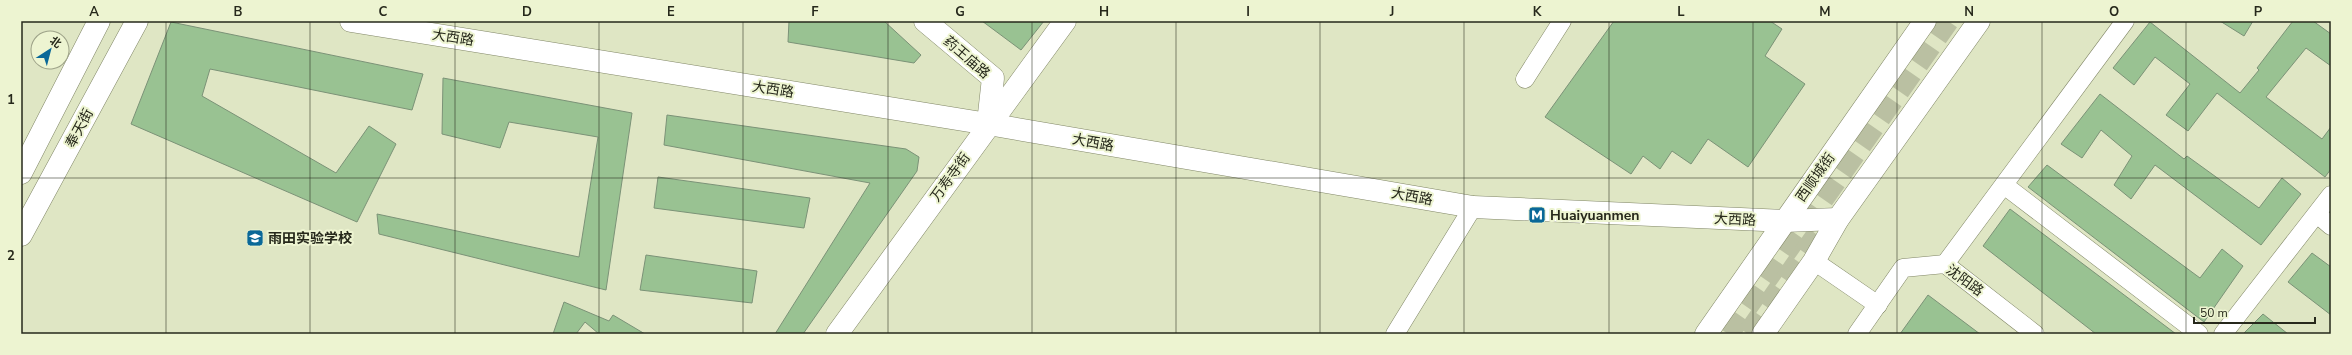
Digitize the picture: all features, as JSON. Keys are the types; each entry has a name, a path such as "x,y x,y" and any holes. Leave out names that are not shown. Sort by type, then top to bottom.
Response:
{"main road":[{"path":"21,173 99,21"},
{"name":"奉天街","path":"21,235 137,21"},
{"name":"大西路","path":"351,21 988,124 1473,207 1784,222 1838,220"},
{"name":"药王庙路","path":"925,21 993,78 988,124"},
{"name":"万寿寺街","path":"837,334 988,124 1065,21"},
{"name":"西顺城街","path":"1706,334 1926,21"},
{"path":"1763,334 1814,261 1838,220 1979,21"}],"street":[{"path":"1525,79 1562,21"},
{"path":"1946,264 2125,21"},
{"path":"2004,185 2199,334"},
{"path":"2223,334 2331,195"},
{"path":"1395,334 1473,207"},
{"path":"2317,214 2331,226"},
{"path":"1814,261 1878,305"},
{"name":"沈阳路","path":"1857,334 1903,268 1946,264 2035,334"}],"building":[{"path":"789,21 884,21 921,55 914,63 788,42"},
{"path":"982,21 1044,21 1021,50"},
{"path":"1614,21 1770,21 1782,29 1765,56 1805,84 1748,167 1708,139 1691,164 1672,151 1660,169 1643,156 1631,174 1545,117"},
{"path":"2220,21 2253,21 2244,36"},
{"path":"2293,21 2313,21 2331,34 2331,66 2306,48 2266,97 2322,139 2331,127 2331,169 2325,177 2217,93 2188,131 2166,115 2190,84 2155,57 2134,85 2113,68 2150,22 2240,93 2259,70 2257,68"},
{"path":"171,22 423,74 412,110 210,69 202,96 336,173 369,126 396,144 357,222 131,124"},
{"path":"443,78 632,113 606,290 379,234 377,214 579,257 598,137 509,122 500,148 442,134"},
{"path":"2100,94 2184,159 2187,156 2259,208 2282,178 2301,194 2261,245 2155,165 2131,199 2114,185 2132,156 2101,130 2082,158 2061,144"},
{"path":"667,115 906,149 919,157 917,171 803,334 775,334 870,183 664,145"},
{"path":"2047,165 2200,278 2222,249 2243,266 2204,322 2028,187"},
{"path":"658,177 810,198 804,228 654,208"},
{"path":"2010,209 2176,334 2096,334 1983,246"},
{"path":"2312,253 2331,267 2331,315 2288,282"},
{"path":"646,255 757,271 752,303 640,290"},
{"path":"1928,295 1980,334 1900,334"},
{"path":"564,302 609,321 613,315 645,334 599,334 585,322 576,334 553,334"},
{"path":"2263,314 2288,334 2243,334"}],"tunnel":[{"path":"1728,334 1948,21"},
{"path":"1748,334 1831,215"}],"place":[{"name":"Huaiyuanmen","path":"1537,215"},
{"name":"雨田实验学校","path":"255,238"}]}
